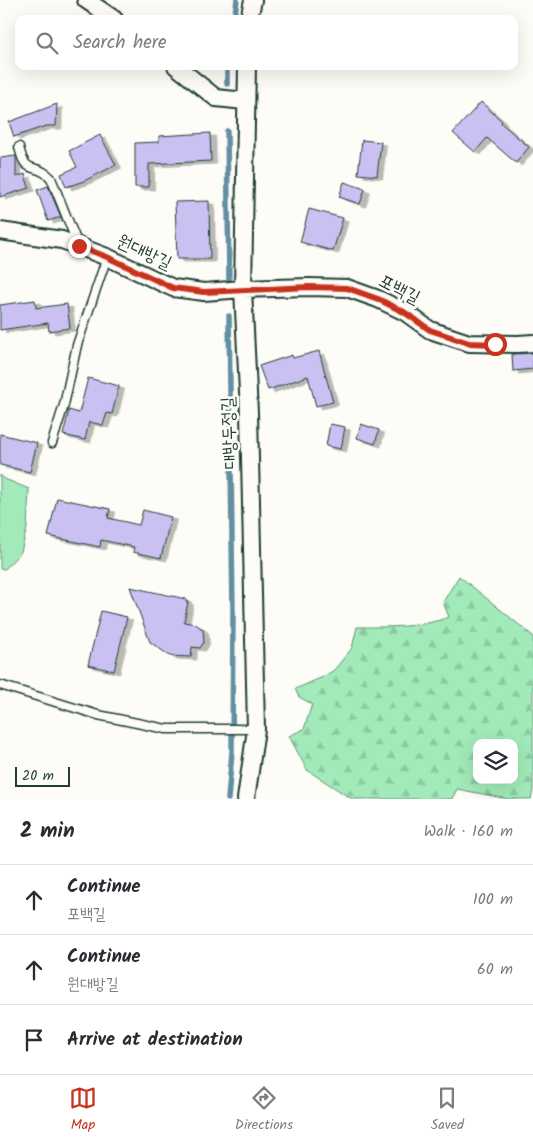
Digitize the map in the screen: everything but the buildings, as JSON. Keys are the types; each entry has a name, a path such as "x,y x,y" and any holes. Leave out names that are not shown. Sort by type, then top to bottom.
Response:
{"street":[{"path":"86,0 108,15"},
{"path":"250,15 253,0"},
{"path":"181,70 216,98 245,101"},
{"name":"대방두정길","path":"246,70 243,289 250,413 246,799"},
{"name":"원대방길","path":"0,231 62,240 107,257 173,288 204,292 243,289"},
{"name":"포백길","path":"243,289 347,288 378,299 404,312 430,330 469,343 533,343"}],"lane":[{"path":"19,147 22,161 28,167 45,172 51,178 79,246"},
{"path":"52,443 64,406 84,322 107,257"},
{"path":"0,685 98,715 166,729 248,729"}],"green space":[{"path":"0,475 29,489 27,528 21,552 5,569 0,569"},
{"path":"459,576 533,636 533,790 531,799 508,799 457,789 452,799 352,799 307,770 289,736 304,729 312,704 299,697 295,689 334,670 352,648 357,627 404,626 438,621 449,617 443,602"}],"waterway":[{"path":"235,15 237,0"},
{"path":"227,70 227,84"},
{"path":"227,131 229,280"},
{"path":"228,799 232,752 233,612 229,316"}],"route":[{"path":"79,246 173,288 204,292 309,287 347,288 378,299 404,312 430,330 469,343 495,344"}]}
